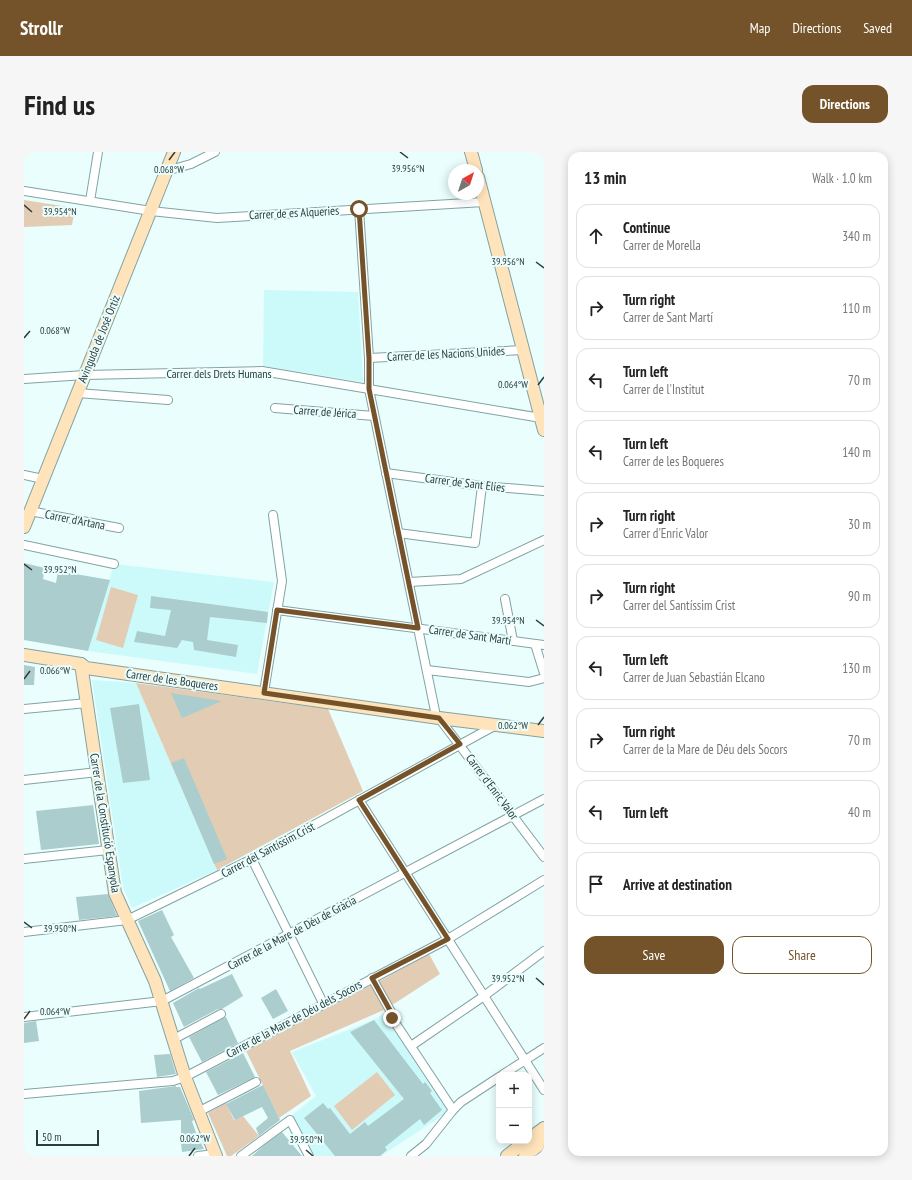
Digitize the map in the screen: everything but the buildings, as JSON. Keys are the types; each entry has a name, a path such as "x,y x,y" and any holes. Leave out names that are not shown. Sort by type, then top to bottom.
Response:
{"street":[{"path":"90,201 98,152"},
{"name":"Avinguda de José Ortiz","path":"24,527 174,152"},
{"path":"166,171 191,164 215,152"},
{"path":"471,152 474,164"},
{"name":"Carrer de es Alqueries","path":"24,191 151,210 217,218 484,202"},
{"path":"484,202 544,430"},
{"path":"359,209 369,358 369,389 437,714"},
{"name":"Carrer de les Nacions Unides","path":"369,358 523,350"},
{"name":"Carrer dels Drets Humans","path":"24,379 85,375 262,371 541,418"},
{"path":"78,393 168,400"},
{"name":"Carrer de Jérica","path":"275,408 374,416"},
{"name":"Carrer de Sant Elies","path":"386,473 482,486 544,491"},
{"path":"24,475 43,479"},
{"path":"398,533 474,544 482,486"},
{"name":"Carrer d'Artana","path":"30,511 119,528"},
{"path":"265,689 282,581 273,515"},
{"path":"409,582 461,579 544,540"},
{"path":"24,545 114,564"},
{"path":"505,599 513,641"},
{"name":"Carrer de Sant Martí","path":"277,610 544,645"},
{"path":"535,644 544,673"},
{"name":"Carrer de les Boqueres","path":"24,655 80,664 87,661 544,731"},
{"name":"Carrer de la Constitució Espanyola","path":"80,664 98,772 115,893 155,981 185,1077 216,1155"},
{"path":"427,670 529,682 544,678"},
{"path":"24,709 87,703"},
{"name":"Carrer de les Boqueres","path":"437,714 544,725"},
{"name":"Carrer d'Enric Valor","path":"437,714 544,857"},
{"name":"Carrer del Santíssim Crist","path":"24,932 127,920 252,859 497,725"},
{"path":"24,780 98,772"},
{"name":"Carrer de la Mare de Déu de Gràcia","path":"24,1017 162,1002 513,816 544,798"},
{"path":"359,800 544,1090"},
{"path":"24,859 108,850"},
{"path":"252,859 323,1003"},
{"name":"Carrer de la Mare de Déu dels Socors","path":"24,1094 173,1081 185,1077 323,1003 448,939 544,880"},
{"path":"411,1046 484,996 544,951"},
{"path":"372,978 391,1012 392,1018 453,1110"},
{"path":"174,1039 221,1014"},
{"path":"506,1072 524,1059 544,1048"},
{"path":"411,1156 426,1144 461,1102 496,1079"},
{"path":"198,1112 256,1082"},
{"path":"241,1156 290,1120 306,1154"},
{"path":"532,1137 544,1128"},
{"path":"525,1156 544,1141"},
{"path":"507,1156 522,1144"},
{"path":"198,1156 216,1155"}],"shaded area":[{"path":"24,200 75,208 72,225 24,227"},
{"path":"264,290 358,292 363,382 263,366"},
{"path":"114,564 274,582 257,674 88,651"},
{"path":"111,587 138,595 123,648 96,640"},
{"path":"92,680 136,683 217,870 132,908 123,887"},
{"path":"136,683 328,709 363,791 217,870"},
{"path":"429,954 440,974 386,1009 290,1051 311,1096 279,1118 245,1049 376,983"},
{"path":"391,1010 455,1107 381,1156 315,1156 292,1115 316,1096 292,1052 371,1021"},
{"path":"377,1072 395,1095 352,1130 334,1106"},
{"path":"226,1103 234,1120 243,1116 259,1136 231,1156 227,1156 208,1113"}],"route":[{"path":"359,209 369,358 369,389 418,628 277,610 264,693 439,718 460,744 359,800 448,939 372,978 391,1012 392,1018"}]}
